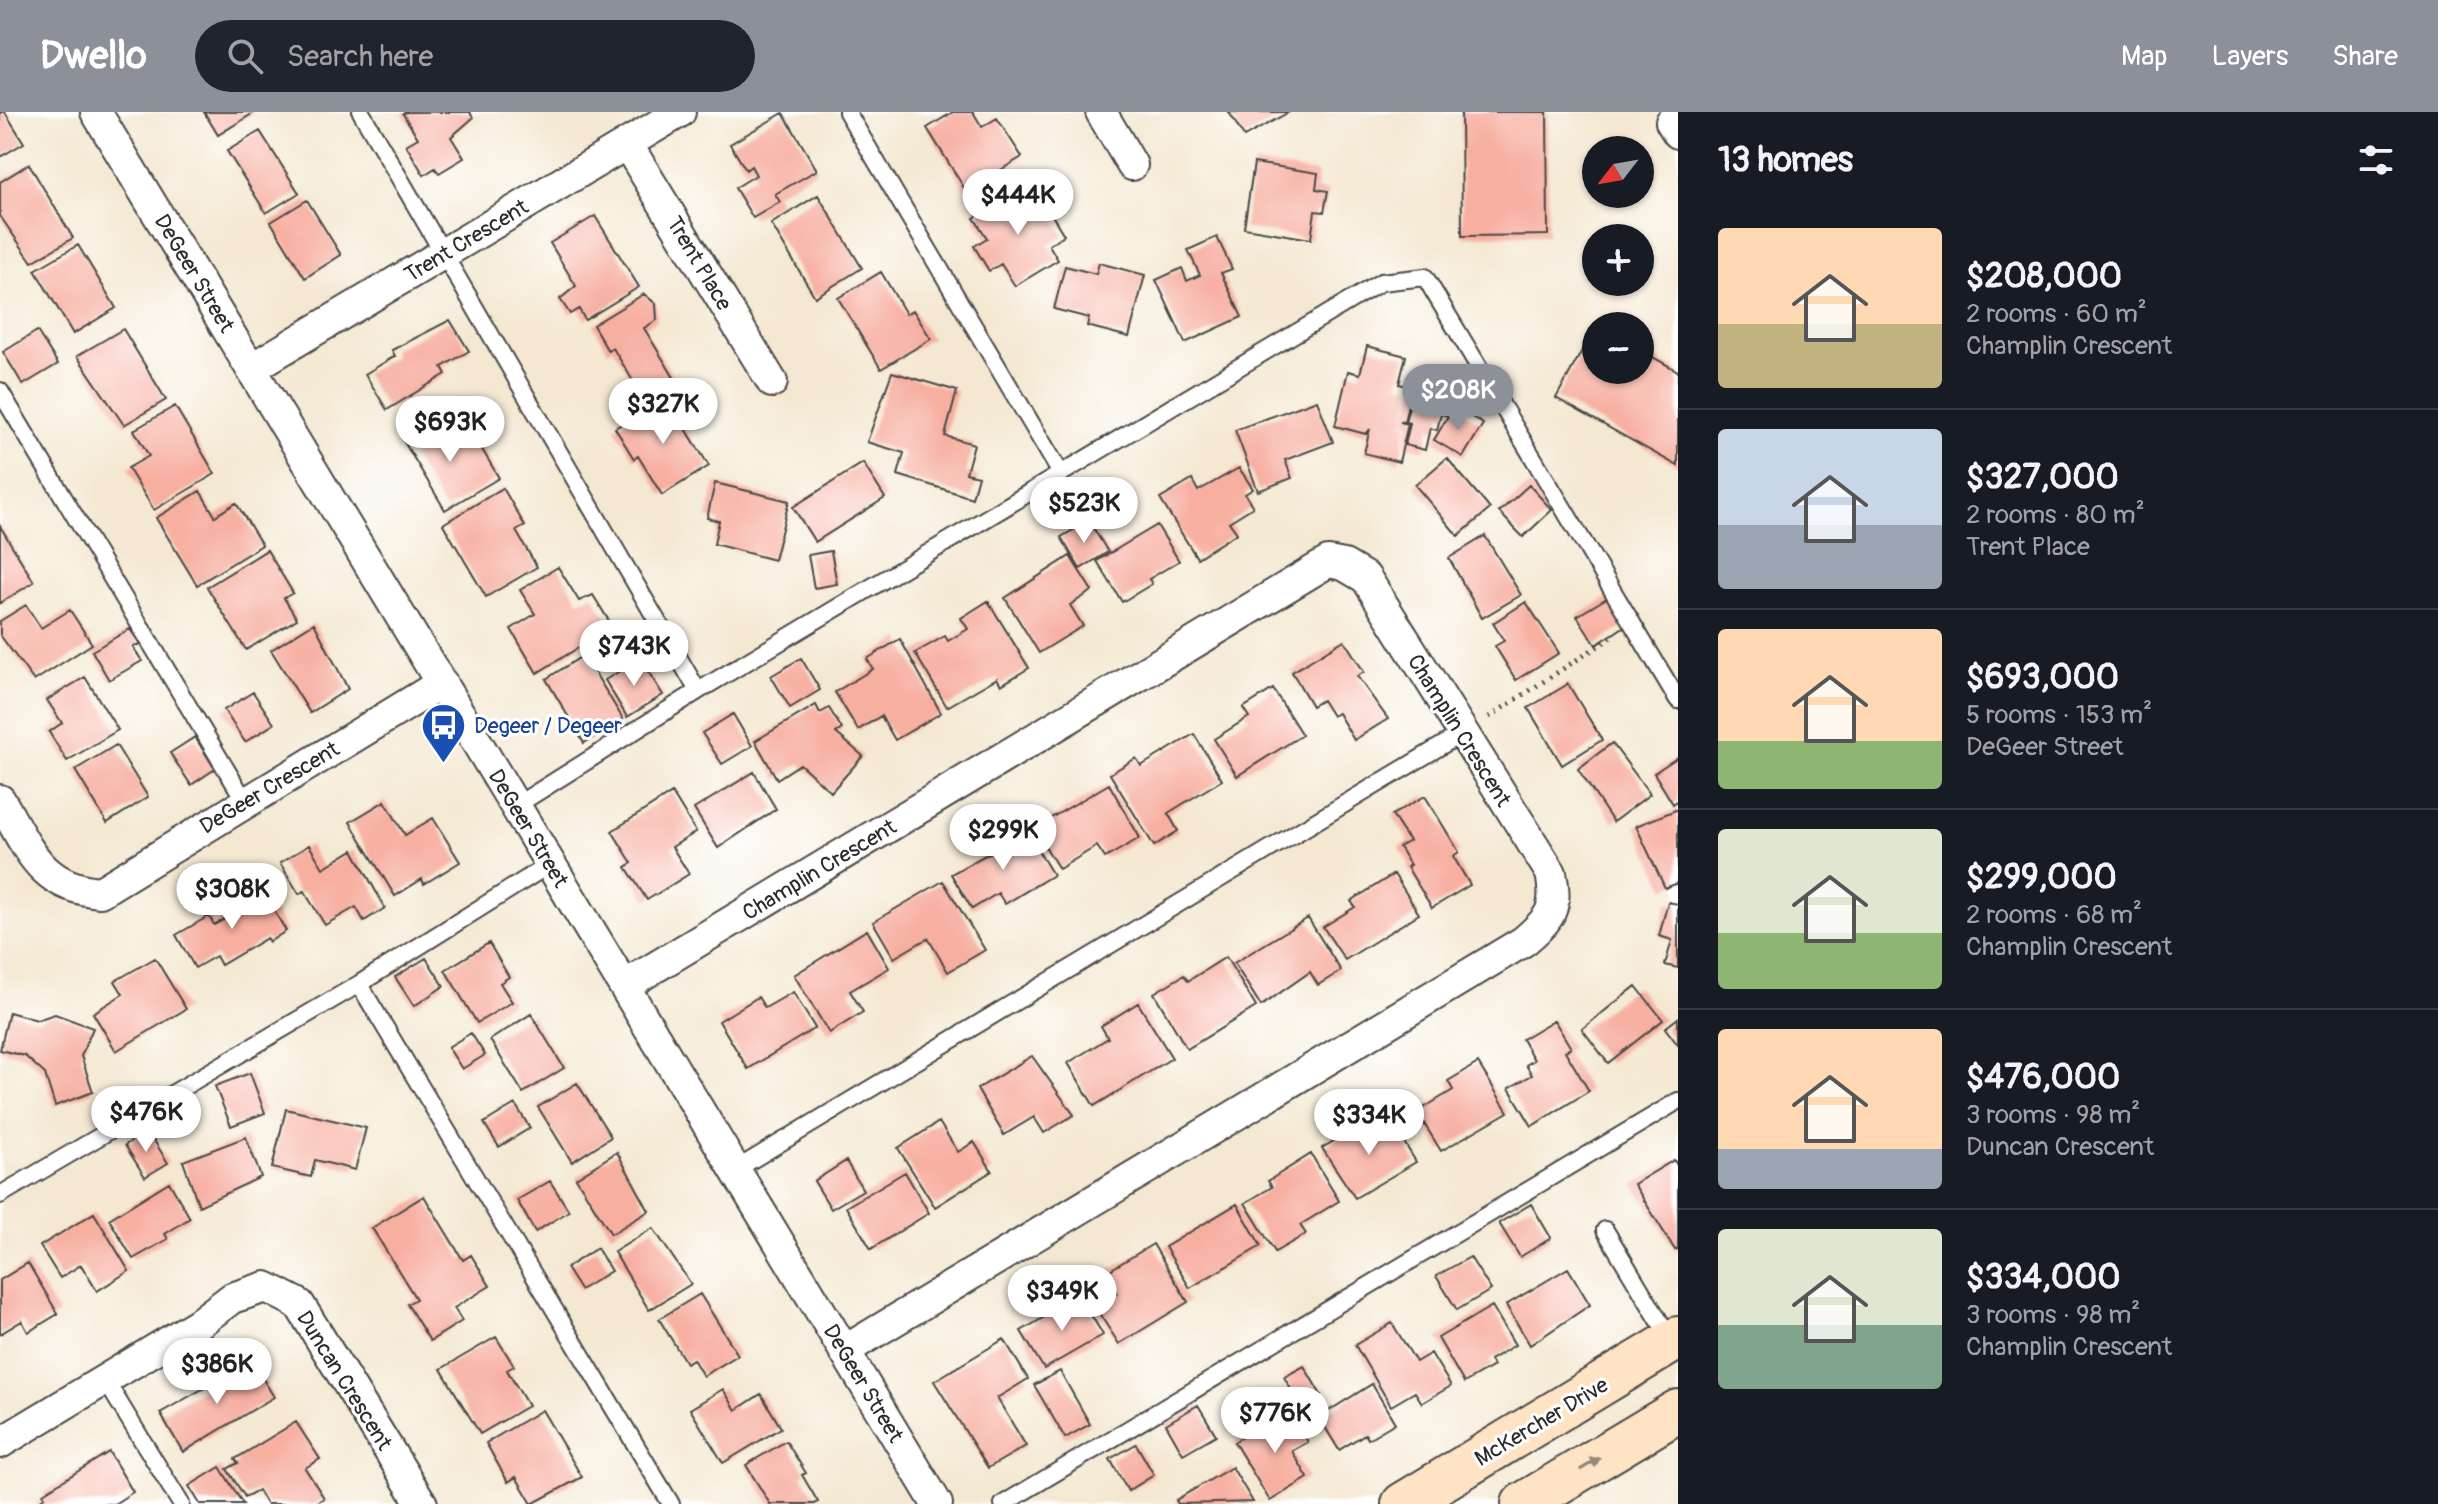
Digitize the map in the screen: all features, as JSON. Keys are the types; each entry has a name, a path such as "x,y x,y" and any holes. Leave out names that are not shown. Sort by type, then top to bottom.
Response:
{"main road":[{"name":"McKercher Drive","path":"1403,1504 1675,1340"},
{"path":"1523,1504 1678,1411"}],"street":[{"name":"DeGeer Street","path":"96,112 937,1504"},
{"name":"Trent Crescent","path":"252,368 680,112"},
{"path":"1101,112 1132,165"},
{"name":"Trent Place","path":"627,144 772,382"},
{"name":"Champlin Crescent","path":"624,986 1328,562 1344,565 1366,578 1551,873 1556,898 1548,918 1535,932 844,1351"},
{"name":"DeGeer Crescent","path":"0,800 41,869 72,890 100,892 442,683"},
{"name":"Duncan Crescent","path":"0,1443 199,1323 232,1298 266,1287 299,1304 422,1504"}],"lane":[{"path":"361,112 698,691"},
{"path":"847,112 1060,472"},
{"path":"517,805 698,691 1381,282 1425,277 1678,700"},
{"path":"0,391 245,801"},
{"path":"735,1170 1461,734"},
{"path":"0,1195 359,984 550,864"},
{"path":"359,984 671,1504"},
{"path":"1003,1504 1678,1101"},
{"path":"1605,1230 1675,1340"},
{"path":"104,1378 181,1504"}],"path":[{"path":"1486,718 1633,623"}],"building":[{"path":"0,112 5,112 24,143 0,157"},
{"path":"204,112 255,112 218,135"},
{"path":"470,112 473,118 451,137 464,158 439,173 435,168 424,175 406,145 418,138 403,114"},
{"path":"953,112 973,112 982,127 997,118 1022,157 966,191 927,128"},
{"path":"1229,112 1289,112 1244,137"},
{"path":"1461,112 1547,112 1548,235 1462,236"},
{"path":"783,113 817,170 775,194 780,202 753,218 735,188 756,175 751,166 746,170 730,144"},
{"path":"260,131 299,193 266,213 227,151"},
{"path":"1254,163 1318,173 1316,189 1328,191 1324,212 1315,211 1311,239 1244,228"},
{"path":"29,164 73,238 32,262 0,216 0,182"},
{"path":"1023,189 1035,208 1044,202 1064,235 1049,245 1058,260 1015,286 1001,264 989,271 974,246 987,238 974,218"},
{"path":"818,195 862,268 815,297 771,224"},
{"path":"307,200 341,255 305,278 271,222"},
{"path":"595,216 639,287 585,320 579,309 570,314 560,299 576,286 550,243"},
{"path":"1217,237 1232,269 1221,273 1242,317 1185,343 1156,280 1182,268 1187,281 1200,275 1188,250"},
{"path":"78,245 116,308 73,334 35,270"},
{"path":"1099,263 1145,275 1129,337 1087,326 1089,318 1054,309 1065,266 1096,274"},
{"path":"881,272 906,314 913,310 931,339 881,369 838,298"},
{"path":"644,294 656,304 657,320 644,328 676,381 644,399 613,348 608,351 593,325"},
{"path":"450,320 469,351 442,367 446,374 387,410 365,374 395,356 392,350"},
{"path":"123,329 166,400 124,425 77,356"},
{"path":"37,331 58,364 23,385 3,352"},
{"path":"1367,346 1406,356 1399,384 1412,387 1404,422 1400,422 1408,424 1399,462 1364,453 1370,429 1366,434 1335,426 1348,371 1360,374"},
{"path":"1582,351 1582,384 1654,384 1654,358 1678,371 1678,466 1556,398"},
{"path":"892,372 957,391 945,436 974,444 966,473 978,476 972,498 898,475 904,453 867,442"},
{"path":"1415,383 1451,392 1446,415 1441,414 1437,430 1430,428 1425,450 1405,445 1410,423 1405,422"},
{"path":"666,397 709,466 662,495 638,456 634,459 615,428"},
{"path":"1317,400 1333,442 1285,460 1292,478 1258,491 1235,430"},
{"path":"175,406 215,474 154,510 128,468 149,456 134,430"},
{"path":"1454,406 1483,424 1463,457 1434,440"},
{"path":"438,419 454,445 473,434 499,478 445,510 403,440"},
{"path":"1447,458 1490,509 1458,536 1415,485"},
{"path":"863,463 885,498 815,542 793,507"},
{"path":"1239,468 1253,489 1245,494 1253,507 1229,522 1237,533 1197,558 1160,499 1192,480 1198,491"},
{"path":"715,483 789,501 774,560 714,544 719,521 707,518"},
{"path":"1529,485 1552,510 1523,537 1499,512"},
{"path":"503,488 525,526 516,531 537,567 486,597 443,524"},
{"path":"200,491 215,516 236,503 262,545 197,585 156,518"},
{"path":"1089,521 1108,552 1080,569 1061,537"},
{"path":"1157,525 1179,561 1149,579 1152,584 1122,602 1097,561"},
{"path":"0,526 34,582 0,603"},
{"path":"1485,536 1521,595 1482,618 1449,558"},
{"path":"267,550 293,593 284,598 297,619 246,650 207,587"},
{"path":"831,551 837,584 814,588 808,555"},
{"path":"1070,556 1092,591 1070,605 1083,626 1039,653 1005,598"},
{"path":"558,567 579,601 593,595 609,621 600,626 604,632 537,673 511,629 535,614 520,590"},
{"path":"1610,596 1628,624 1596,645 1577,616"},
{"path":"988,601 1029,668 1001,685 997,678 947,707 915,653 945,636 948,641 968,629 961,618"},
{"path":"1526,602 1559,653 1516,680 1495,646 1504,641 1493,623"},
{"path":"26,605 41,628 70,610 92,644 34,681 0,635 0,621"},
{"path":"314,623 348,689 310,713 271,650"},
{"path":"130,629 140,644 133,647 142,661 109,680 92,651"},
{"path":"900,639 941,713 895,740 881,716 858,730 835,692 873,669 867,659"},
{"path":"1344,640 1364,672 1357,676 1388,719 1354,740 1338,713 1332,716 1322,700 1312,706 1292,672"},
{"path":"584,655 623,719 584,743 546,679"},
{"path":"801,658 820,690 790,708 771,676"},
{"path":"640,659 663,695 627,717 605,680"},
{"path":"85,677 118,730 67,761 49,732 62,723 47,700"},
{"path":"1568,684 1602,740 1562,765 1528,708"},
{"path":"1273,689 1302,735 1237,776 1214,739 1249,717 1243,708"},
{"path":"253,692 274,724 245,742 224,710"},
{"path":"816,705 820,713 829,708 842,729 836,733 863,756 831,792 800,764 777,779 755,741"},
{"path":"733,714 752,746 722,764 702,733"},
{"path":"1194,734 1222,780 1168,813 1178,831 1154,846 1110,774 1136,758 1141,766"},
{"path":"195,737 215,769 191,785 170,753"},
{"path":"1612,743 1650,794 1613,822 1578,769"},
{"path":"116,745 148,797 107,823 75,770"},
{"path":"1678,757 1678,800 1673,804 1654,773"},
{"path":"754,772 776,809 718,848 694,809"},
{"path":"1109,784 1140,838 1105,858 1097,846 1059,869 1034,828"},
{"path":"672,793 696,832 672,847 689,874 647,900 626,867 632,863 612,831"},
{"path":"1425,796 1459,852 1453,856 1470,885 1432,908 1407,867 1410,865 1399,847 1409,841 1392,815"},
{"path":"385,801 405,835 433,818 460,862 424,884 422,879 395,896 350,822"},
{"path":"1678,809 1678,883 1665,888 1636,826"},
{"path":"1027,832 1053,875 1005,904 998,893 972,909 951,874"},
{"path":"309,845 323,868 353,850 385,908 364,921 356,907 325,925 304,891 299,894 280,863"},
{"path":"1394,874 1419,914 1345,960 1323,927 1355,907 1351,901"},
{"path":"943,881 985,950 948,972 928,938 894,958 873,922"},
{"path":"260,887 286,931 269,942 267,938 221,965 216,956 195,968 176,935 209,916 214,925 243,909 238,900"},
{"path":"1668,902 1678,904 1678,968 1665,965 1672,940 1659,936"},
{"path":"1308,918 1341,971 1318,985 1310,972 1261,1006 1234,963"},
{"path":"867,930 889,968 850,991 863,1012 829,1033 794,975"},
{"path":"489,943 509,977 500,983 512,1002 477,1023 445,970"},
{"path":"1226,957 1256,1007 1187,1049 1154,993 1184,975 1188,981"},
{"path":"155,958 186,1009 116,1051 93,1013 123,994 115,981"},
{"path":"426,958 444,986 414,1006 395,977"},
{"path":"1636,986 1663,1020 1608,1063 1582,1029"},
{"path":"793,992 815,1028 748,1069 719,1021 758,997 765,1008"},
{"path":"1138,1003 1172,1058 1094,1106 1068,1063 1108,1038 1101,1026"},
{"path":"9,1012 37,1020 55,1014 93,1028 81,1056 93,1092 55,1106 45,1074 25,1056 0,1050"},
{"path":"531,1014 564,1068 523,1093 490,1040"},
{"path":"1678,1018 1678,1045 1665,1028"},
{"path":"1554,1020 1571,1048 1565,1051 1589,1091 1532,1126 1509,1088 1532,1075 1526,1065 1534,1060 1522,1039"},
{"path":"471,1033 485,1055 462,1069 448,1047"},
{"path":"1032,1056 1074,1115 1044,1133 1034,1117 1004,1135 977,1089"},
{"path":"1478,1063 1508,1112 1441,1151 1417,1112 1453,1090 1448,1081"},
{"path":"250,1073 265,1113 231,1126 215,1086"},
{"path":"577,1083 611,1137 572,1162 538,1107"},
{"path":"515,1104 530,1128 499,1147 484,1123"},
{"path":"286,1109 366,1128 355,1170 315,1160 311,1177 272,1168"},
{"path":"1388,1116 1416,1162 1355,1198 1322,1148 1351,1131 1354,1137"},
{"path":"939,1122 958,1152 974,1142 992,1171 935,1207 898,1148"},
{"path":"148,1131 168,1163 145,1177 125,1145"},
{"path":"246,1137 261,1177 199,1206 183,1161"},
{"path":"617,1152 649,1211 611,1234 576,1178"},
{"path":"1311,1154 1339,1201 1300,1225 1306,1234 1275,1252 1245,1203 1272,1187 1268,1181"},
{"path":"1674,1160 1678,1167 1678,1249 1675,1250 1634,1184"},
{"path":"846,1161 863,1190 831,1209 814,1181"},
{"path":"905,1172 929,1213 871,1249 846,1207"},
{"path":"550,1181 569,1211 535,1232 517,1200"},
{"path":"169,1182 190,1218 165,1234 168,1239 133,1259 109,1219"},
{"path":"424,1196 463,1260 471,1255 490,1286 454,1308 462,1321 430,1341 407,1304 416,1299 372,1228"},
{"path":"1237,1204 1261,1246 1190,1288 1165,1247"},
{"path":"1531,1204 1551,1238 1520,1257 1499,1223"},
{"path":"94,1213 129,1271 97,1291 81,1265 60,1278 40,1246"},
{"path":"653,1228 691,1284 649,1310 614,1252"},
{"path":"1153,1244 1188,1302 1119,1344 1095,1307 1117,1293 1105,1273"},
{"path":"597,1248 611,1271 580,1290 566,1268"},
{"path":"1470,1257 1491,1290 1457,1310 1436,1276"},
{"path":"28,1263 58,1314 28,1332 22,1321 0,1334 0,1280"},
{"path":"1568,1268 1590,1305 1530,1345 1506,1305"},
{"path":"700,1294 738,1355 703,1376 693,1359 686,1363 659,1319"},
{"path":"1080,1296 1103,1335 1044,1369 1021,1331"},
{"path":"1492,1306 1515,1345 1490,1360 1493,1366 1464,1383 1438,1338"},
{"path":"1392,1323 1416,1362 1431,1353 1451,1386 1422,1403 1415,1392 1391,1406 1355,1345"},
{"path":"496,1337 514,1366 507,1370 528,1406 480,1434 441,1369"},
{"path":"1004,1339 1028,1379 997,1398 1026,1446 988,1468 934,1381"},
{"path":"252,1361 274,1397 183,1452 160,1413"},
{"path":"1304,1366 1321,1395 1301,1407 1284,1377"},
{"path":"1060,1371 1090,1424 1065,1438 1034,1385"},
{"path":"1372,1384 1395,1423 1368,1439 1365,1434 1339,1450 1319,1417"},
{"path":"723,1389 736,1410 761,1394 781,1428 723,1463 690,1409"},
{"path":"1198,1405 1216,1435 1183,1454 1166,1424"},
{"path":"542,1410 582,1477 532,1504 516,1477 508,1482 486,1443"},
{"path":"1288,1410 1308,1442 1292,1451 1308,1478 1270,1501 1234,1442"},
{"path":"296,1422 320,1459 305,1468 324,1498 314,1504 266,1504 258,1490 245,1497 227,1469 238,1463 235,1459"},
{"path":"786,1441 806,1473 802,1475 818,1502 815,1504 770,1504 746,1465"},
{"path":"1136,1444 1154,1475 1128,1491 1110,1459"},
{"path":"109,1452 133,1492 114,1504 34,1504 45,1497 43,1493"},
{"path":"220,1467 243,1504 200,1504 189,1486"},
{"path":"1232,1467 1253,1502 1178,1504 1176,1500"}],"place":[{"name":"Degeer / Degeer","path":"443,764"}]}
